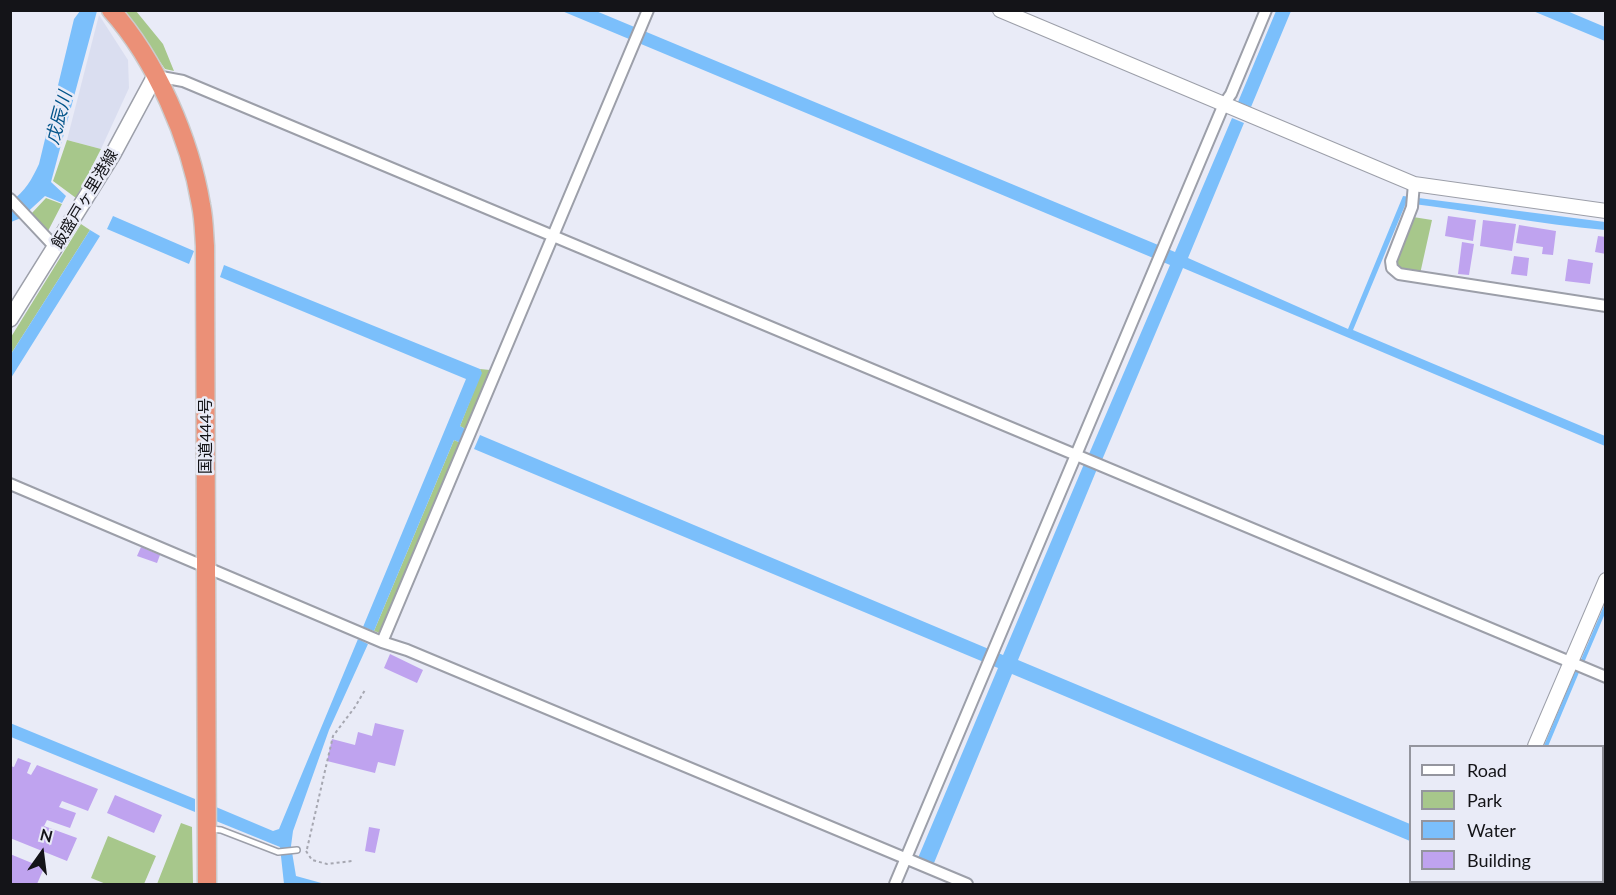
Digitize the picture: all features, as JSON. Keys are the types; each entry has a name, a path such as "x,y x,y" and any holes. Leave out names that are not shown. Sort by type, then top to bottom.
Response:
{"highway":[{"name":"国道444号","path":"112,12 134,40 176,117 191,161 201,205 206,246 207,885"}],"main road":[{"name":"飯盛戸ヶ里港線","path":"10,320 113,154 155,76"}],"street":[{"path":"382,642 648,10"},
{"path":"1000,10 1224,104 1414,189 1605,211"},
{"path":"895,885 1157,261 1266,10"},
{"path":"155,76 183,81 1605,677"},
{"path":"1414,189 1412,207 1391,261 1392,268 1398,274 1605,306"},
{"path":"10,200 56,248"},
{"path":"10,484 206,569 382,642 407,650 968,885"},
{"path":"1536,745 1605,580"}],"lane":[{"path":"207,828 221,830 278,852 297,850"}],"path":[{"path":"352,861 327,864 312,860 306,851 333,736 365,690"},
{"path":"297,850 306,851"}],"shaded area":[{"path":"99,15 128,60 129,88 101,149 67,140"}],"green space":[{"path":"125,11 136,11 163,44 174,71 165,69"},
{"path":"67,140 101,149 76,198 53,181"},
{"path":"46,198 62,204 48,231 31,214"},
{"path":"1413,217 1432,220 1420,274 1401,272 1394,263"},
{"path":"81,224 90,230 11,354 11,337"},
{"path":"480,369 490,370 467,430 460,426 481,373"},
{"path":"454,440 461,443 380,633 374,631"},
{"path":"181,823 192,827 193,884 157,884"},
{"path":"108,836 156,856 144,884 106,884 91,878"}],"water":[{"name":"戊辰川","path":"80,11 97,11 51,182 66,196 62,203 45,196 21,218 11,222 11,201 28,185 39,164 74,19"},
{"path":"562,11 596,11 1175,252 1232,118 1244,123 1188,258 1348,329 1403,196 1605,222 1605,230 1406,203 1353,330 1605,436 1605,446 1183,268 1102,460 1089,454 1170,265"},
{"path":"1276,11 1291,11 1251,107 1238,102"},
{"path":"1533,11 1567,11 1605,27 1605,41"},
{"path":"113,216 194,251 189,264 107,229"},
{"path":"90,230 100,236 11,378 11,354"},
{"path":"224,265 480,369 482,373 460,426 467,430 461,443 454,440 374,631 363,627 466,379 220,277"},
{"path":"480,435 1003,655 1084,464 1097,469 1018,660 1409,824 1409,841 1012,674 934,863 918,858 998,668 474,449"},
{"path":"358,639 368,644 329,730 293,831 291,846 296,876 325,884 284,884 280,847 216,821 216,807 273,831 279,829"},
{"path":"10,723 195,799 195,812 11,737"}],"building":[{"path":"1448,216 1476,220 1473,241 1445,236"},
{"path":"1483,220 1516,224 1512,251 1480,246"},
{"path":"1519,225 1556,231 1553,255 1542,254 1543,247 1516,243"},
{"path":"1598,236 1606,237 1606,254 1595,252"},
{"path":"1462,242 1474,244 1469,275 1458,274"},
{"path":"1514,256 1529,258 1527,276 1511,274"},
{"path":"1568,259 1593,263 1590,284 1565,281"},
{"path":"141,547 160,555 157,563 137,556"},
{"path":"390,654 423,670 417,683 384,668"},
{"path":"375,723 404,730 395,766 378,762 375,773 327,761 332,739 355,745 358,732 372,736"},
{"path":"18,758 31,763 27,773 31,775 37,765 98,789 88,811 62,801 59,807 76,813 70,828 47,820 44,826 77,838 67,861 10,838 10,766 14,767"},
{"path":"115,795 162,815 154,833 107,813"},
{"path":"369,827 380,829 375,853 365,851"},
{"path":"10,854 44,868 37,884 10,884"}],"waterway":[{"path":"1583,660 1606,606"},
{"path":"1546,745 1577,672"}]}
